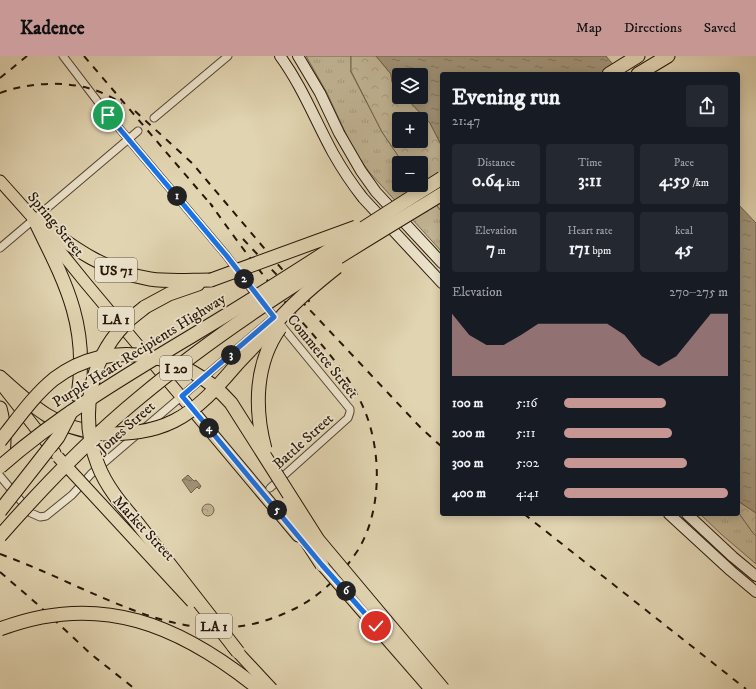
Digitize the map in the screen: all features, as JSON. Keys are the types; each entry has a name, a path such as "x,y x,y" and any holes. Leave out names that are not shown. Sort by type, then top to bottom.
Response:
{"highway":[{"path":"611,72 631,56"},
{"path":"612,72 638,56"},
{"path":"641,72 668,56"},
{"name":"Purple Heart Recipients Highway","path":"0,536 88,443 155,384 213,339 376,226 440,179"},
{"name":"Purple Heart Recipients Highway","path":"1,464 84,402 262,293 376,226 440,195"},
{"path":"0,511 58,436 78,396 82,357 79,334 72,303 63,278 34,219"},
{"name":"US 71","path":"34,219 80,252 115,270 151,279 169,280 211,280 376,226"},
{"path":"322,565 300,531 276,483 262,438 258,406 260,375 273,338 282,324 312,289 376,226"},
{"path":"211,280 169,294 145,307 124,324 100,359 94,376 90,396 89,424 92,444 98,465 108,485 120,503 135,520 238,652"},
{"path":"0,377 38,410 60,423 73,428 87,432 104,434 124,434 149,429 174,421 189,412 205,399 295,302 312,289"},
{"path":"0,441 42,389 66,371 92,360 114,356 141,355 167,360 197,374 217,388 231,403 318,540 442,689"},
{"path":"0,408 5,432 1,464"},
{"path":"0,628 26,619 65,613 104,614 136,620 162,628 191,643 224,663 259,689"}],"main road":[{"path":"280,56 292,72 333,154 353,184 440,281"},
{"path":"298,56 320,93 339,133 361,171 376,192 440,261"},
{"name":"Spring Street","path":"0,181 34,219 322,565 430,689"},
{"name":"Market Street","path":"0,383 58,457 272,689"},
{"path":"672,516 731,571 756,592"},
{"path":"689,516 733,557 756,576"}],"street":[{"name":"Commerce Street","path":"63,56 128,140 226,255 274,317 348,406 350,412"},
{"path":"154,118 228,56"},
{"path":"0,248 138,131"},
{"name":"Jones Street","path":"0,476 31,513 35,516 46,516 72,495 97,470 274,317"},
{"name":"Battle Street","path":"270,488 348,418 350,412"}],"green space":[{"path":"306,56 351,56 351,72 382,132 398,156 392,156 392,192 426,192 440,210 440,250 370,173 354,151 327,93"},
{"path":"351,56 376,56 391,74 392,104 412,104 419,112 392,112 392,147 382,132 351,71"},
{"path":"428,121 440,142 440,210 426,192 428,192 428,156 398,156 393,148 428,148"},
{"path":"740,502 756,513 756,536 740,515"},
{"path":"206,504 210,504 214,510 210,516 206,516 202,512 202,508"},
{"path":"740,515 756,536 756,564 702,516"}],"water":[{"path":"376,56 606,56 619,72 440,72 440,143 428,121 428,112 419,112 412,104 428,104 428,68 392,68 392,82 391,74"},
{"path":"740,206 756,223 756,513 740,502"},
{"path":"188,475 194,481 196,480 201,486 199,489 197,487 191,493 182,480"}],"railway":[{"path":"0,78 27,56"},
{"path":"84,56 213,207"},
{"path":"0,93 32,85 66,84 92,89 122,103"},
{"path":"135,111 192,163 314,307"},
{"path":"0,554 104,598 154,617 179,624 229,628 256,623 283,614 306,603 334,580 351,561 358,550 372,517 377,481 374,443 364,409 357,394 329,353 266,279 210,203"},
{"path":"243,239 421,428 440,445"},
{"path":"527,516 746,689"},
{"path":"0,572 92,655 135,689"}],"route":[{"path":"108,115 226,255 274,317 182,396 322,565 376,626"}]}
